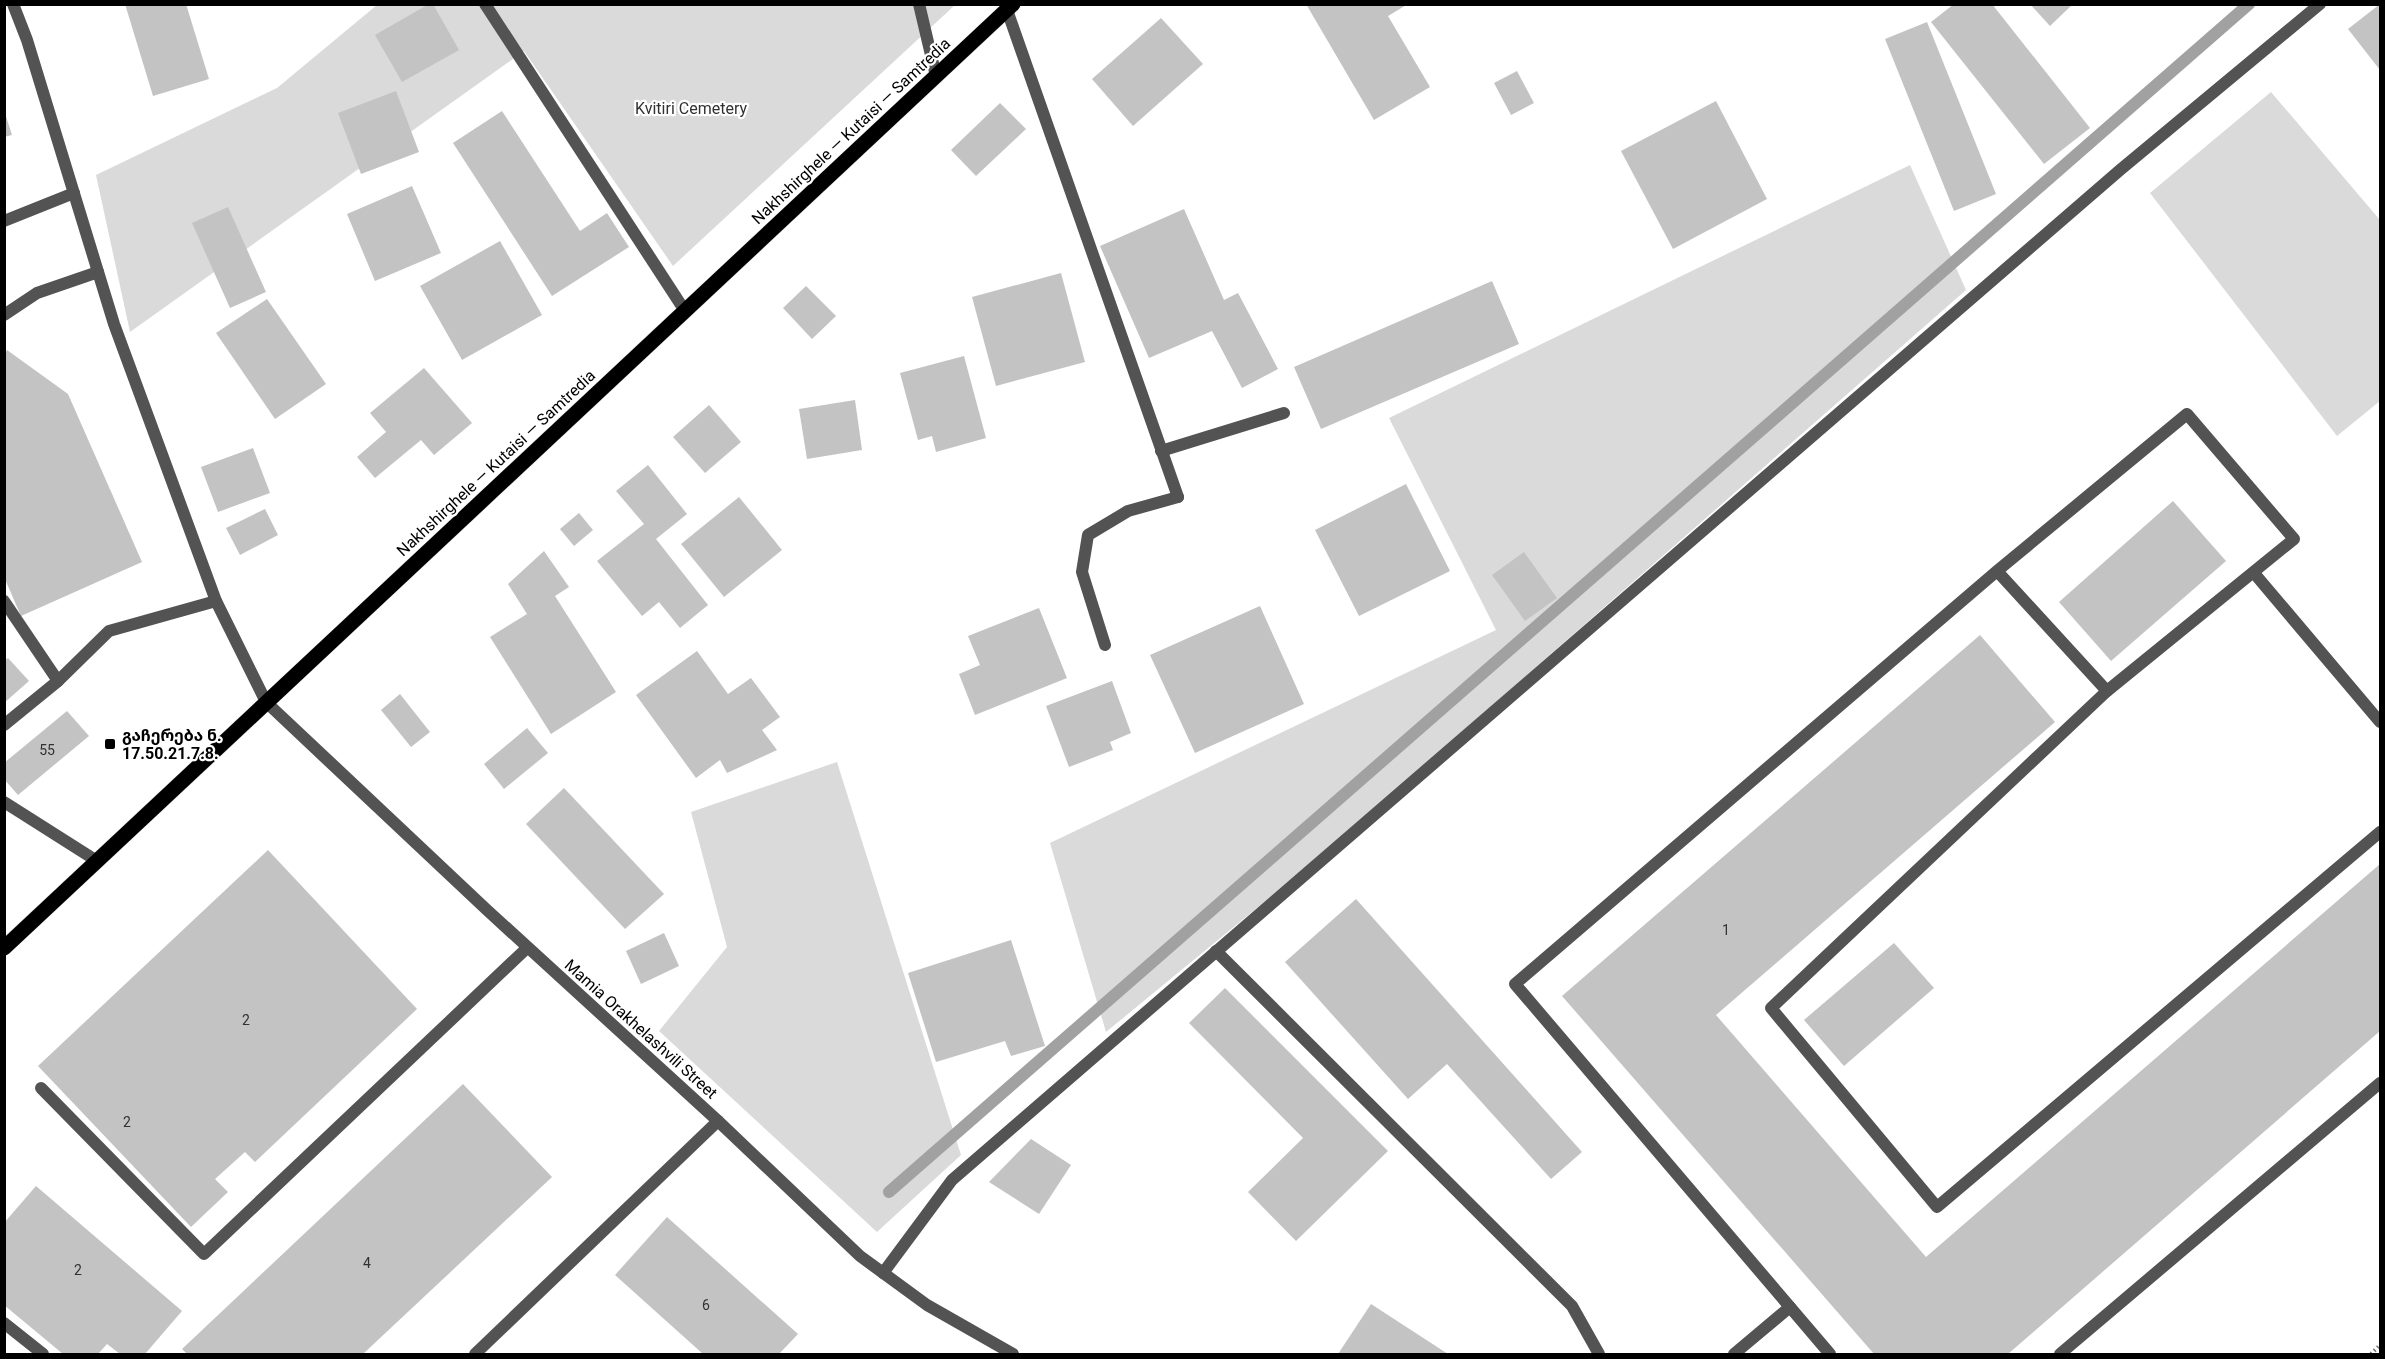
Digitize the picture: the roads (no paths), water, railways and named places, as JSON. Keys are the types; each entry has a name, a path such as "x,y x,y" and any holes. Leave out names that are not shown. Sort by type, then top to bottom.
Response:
{"main road":[{"name":"Nakhshirghele — Kutaisi — Samtredia","path":"4,948 1010,7"}],"street":[{"path":"13,4 27,40 114,324 216,601 266,702"},
{"path":"485,4 685,311"},
{"path":"919,4 936,76"},
{"path":"883,1273 952,1180 2120,170 2320,4"},
{"path":"1010,7 1178,497 1128,511 1088,535 1082,572 1105,645"},
{"path":"4,221 74,193"},
{"path":"4,315 37,293 98,273"},
{"path":"1161,451 1284,413"},
{"path":"1830,1354 1515,984 1997,570 2187,414 2294,539 2107,691 1771,1008 1937,1208 2380,832"},
{"path":"1997,570 2107,691"},
{"path":"2254,573 2380,722"},
{"path":"4,601 58,681"},
{"path":"4,725 58,681 109,631 216,601"},
{"name":"Mamia Orakhelashvili Street","path":"266,702 527,948 718,1120 860,1256 927,1305 1013,1354"},
{"path":"4,802 97,861"},
{"path":"41,1088 204,1254 527,948"},
{"path":"1216,951 1572,1306 1599,1354"},
{"path":"2060,1354 2380,1083"},
{"path":"475,1354 718,1120"},
{"path":"1734,1354 1790,1307"},
{"path":"4,1323 43,1354"}],"waterway":[{"path":"889,1192 2249,4"}],"place":[{"name":"გაჩერება ნ. 17.50.21.7.8.","path":"110,744"}],"park label":[{"name":"Kvitiri Cemetery","path":"691,108"}]}
